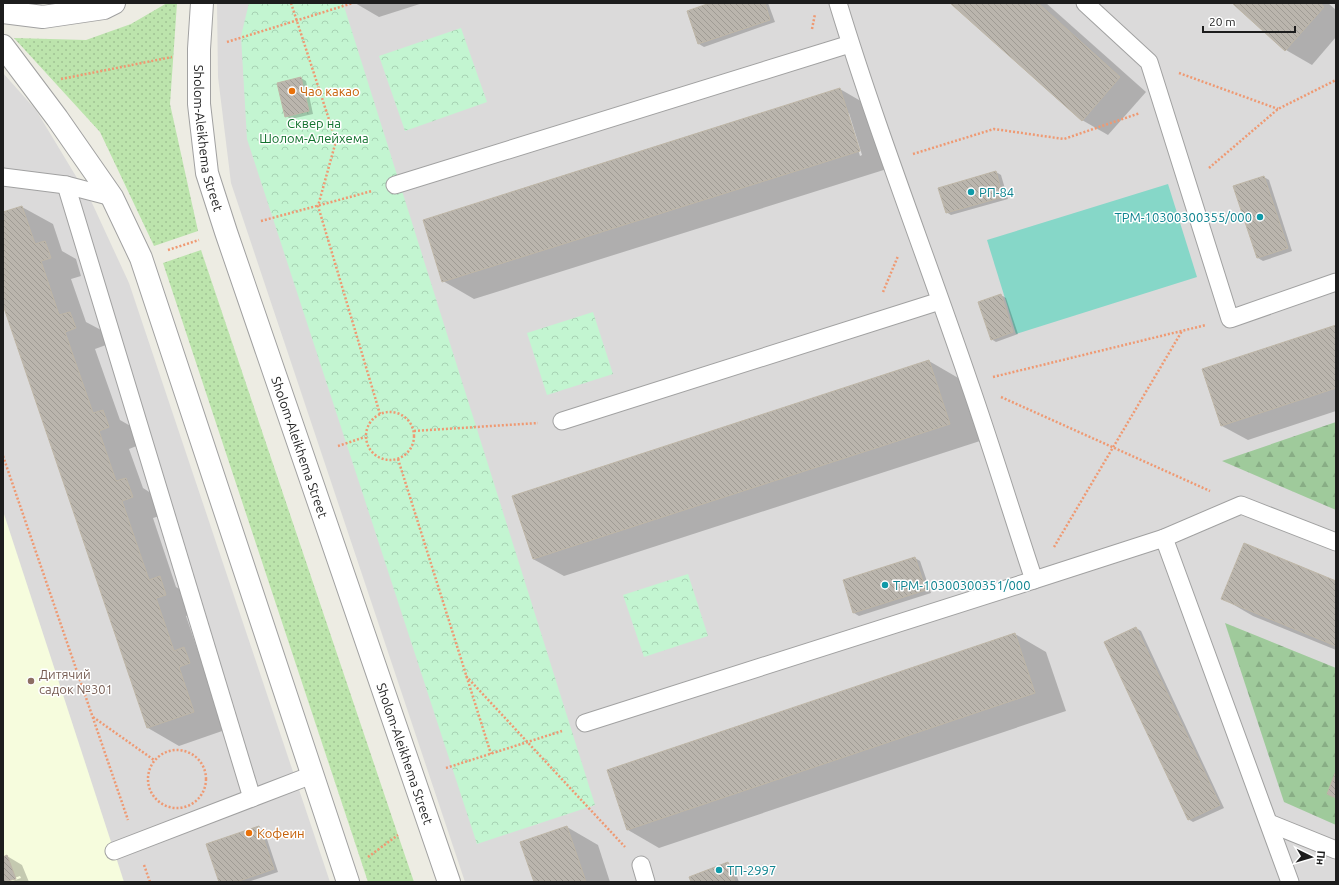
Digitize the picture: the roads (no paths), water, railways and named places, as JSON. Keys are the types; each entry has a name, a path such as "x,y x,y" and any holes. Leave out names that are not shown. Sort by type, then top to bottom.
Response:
{"street":[{"path":"3,12 43,17 104,8 114,3"},
{"name":"Sholom-Aleikhema Street","path":"202,3 199,49 199,104 207,173 449,882"},
{"path":"3,46 57,118 112,197 141,258 348,882"}],"lane":[{"path":"838,3 850,44 890,160 970,382 1034,580"},
{"path":"1085,3 1149,62 1230,319 1336,282"},
{"path":"395,185 850,44"},
{"path":"3,177 66,185 112,197"},
{"path":"66,185 252,798"},
{"path":"562,421 940,301"},
{"path":"585,723 1164,538 1241,505 1336,542"},
{"path":"1164,538 1290,882"},
{"path":"114,851 312,775"},
{"path":"1269,823 1336,850"},
{"path":"641,865 646,882"}],"place":[{"name":"Чао какао","path":"292,91"},
{"name":"РП-84","path":"971,192"},
{"name":"ТРМ-10300300355/000","path":"1260,217"},
{"name":"ТРМ-10300300351/000","path":"885,585"},
{"name":"Дитячий садок №301","path":"31,681"},
{"name":"Кофеин","path":"249,833"},
{"name":"ТП-2997","path":"719,870"}],"park label":[{"name":"Сквер на Шолом-Алейхема","path":"314,130"}]}
